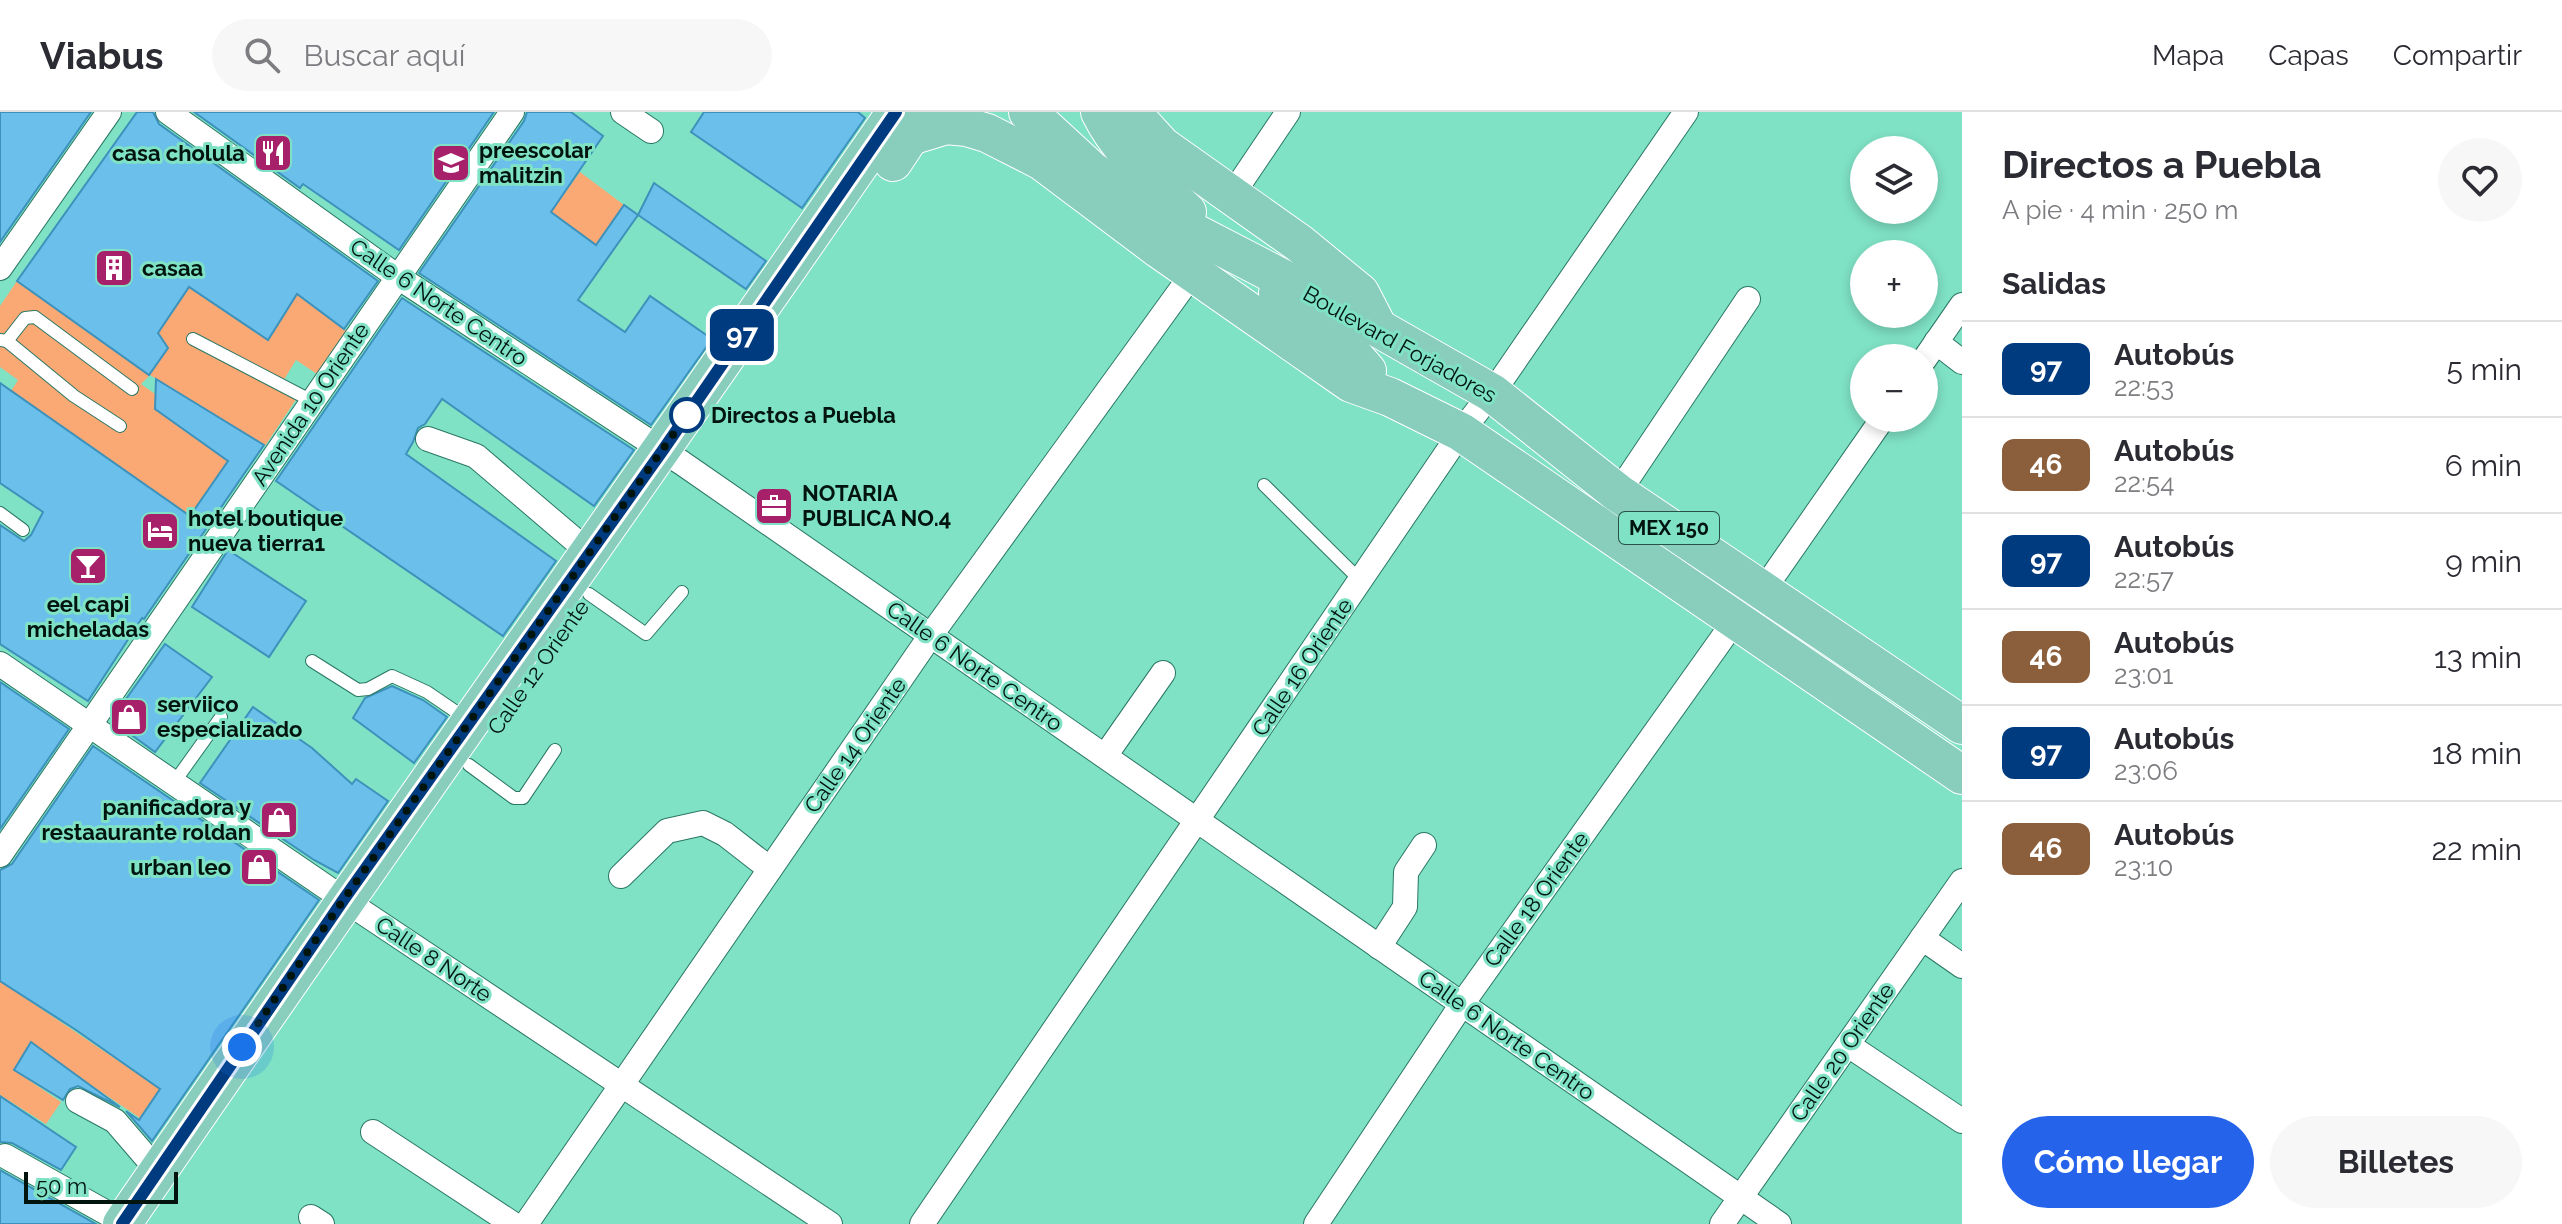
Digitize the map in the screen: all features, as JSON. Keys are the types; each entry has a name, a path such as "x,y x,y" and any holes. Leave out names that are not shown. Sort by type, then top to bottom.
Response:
{"main road":[{"name":"Boulevard Forjadores","path":"1028,112 1092,171 1164,217 1378,328 1492,393 1618,493 1962,725"},
{"name":"MEX 150","path":"1100,112 1131,159 1224,248 1352,354 1390,397 1461,432 1962,775"},
{"path":"1131,112 1162,146 1299,243 1360,293 1378,328"},
{"path":"911,120 979,130 1042,161 1193,273 1351,383 1390,397"},
{"name":"Calle 12 Oriente","path":"132,1223 158,1171 354,906 469,765 589,594 672,456 911,120"},
{"name":"Calle 12 Oriente","path":"132,1223 354,906 470,722 590,553 672,456"}],"street":[{"path":"0,268 109,112"},
{"name":"Calle 6 Norte Centro","path":"168,112 398,277 672,456 1779,1224"},
{"name":"Avenida 10 Oriente","path":"0,855 512,112"},
{"path":"623,112 651,131"},
{"path":"1232,195 1288,112"},
{"name":"Calle 16 Oriente","path":"922,1224 1461,432 1492,393 1686,112"},
{"name":"Calle 14 Oriente","path":"526,1224 931,635 1193,273"},
{"path":"1618,493 1748,299"},
{"path":"1935,344 1962,305"},
{"path":"1938,354 1962,362"},
{"path":"1762,592 1873,432"},
{"path":"428,439 476,456 590,553"},
{"name":"Calle 18 Oriente","path":"1316,1224 1462,1004 1736,619"},
{"name":"Calle 8 Norte","path":"0,664 173,784 830,1224"},
{"path":"1105,756 1163,673"},
{"path":"621,876 667,831 703,823 725,834 770,869"},
{"path":"1379,947 1405,907 1406,872 1424,845"},
{"name":"Calle 20 Oriente","path":"1722,1224 1962,881"},
{"path":"1922,938 1962,966"},
{"path":"1848,1045 1962,1121"},
{"path":"78,1101 115,1121 158,1171"},
{"path":"373,1132 513,1224"},
{"path":"5,1156 132,1223"}],"lane":[{"path":"120,426 74,396 3,340 25,318 35,317 132,389"},
{"path":"193,339 312,401"},
{"path":"1264,485 1360,580"},
{"path":"0,513 23,530"},
{"path":"589,594 646,634 682,592"},
{"path":"312,661 358,690 368,689 392,676 427,692 470,722"},
{"path":"173,784 221,717"},
{"path":"469,765 514,798 523,798 555,750"}],"shaded area":[{"path":"580,172 624,205 566,287 551,212"},
{"path":"17,281 149,375 168,348 158,333 189,286 268,340 297,294 347,331 317,374 296,360 282,383 299,395 265,446 150,375 141,384 155,394 155,409 228,461 190,516 11,391 18,380 0,367 0,306"},
{"path":"0,981 160,1089 140,1118 30,1044 14,1070 61,1102 46,1124 0,1095"}],"building":[{"path":"0,112 91,112 0,242"},
{"path":"137,112 153,112 159,124 378,281 344,329 297,294 268,340 189,287 158,333 168,348 149,375 17,281"},
{"path":"194,112 494,112 399,250 303,184 300,188"},
{"path":"527,112 571,112 603,136 551,212 596,245 624,205 638,215 578,300 625,332 650,296 712,339 651,425 419,273 524,121"},
{"path":"704,112 858,112 865,118 802,208 691,132"},
{"path":"654,183 766,261 746,289 638,215"},
{"path":"402,298 634,450 594,506 442,399 425,424 418,428 406,454 556,561 503,636 276,481"},
{"path":"156,379 264,445 142,618 88,701 0,644 0,525 24,541 31,535 43,512 0,483 0,383 190,516 228,461 155,409"},
{"path":"228,550 306,601 269,657 192,607"},
{"path":"165,644 212,677 155,752 114,722 114,716"},
{"path":"0,682 69,729 0,829"},
{"path":"392,686 423,700 447,717 414,763 353,718 365,698"},
{"path":"253,707 312,748 352,784 356,779 388,801 338,873 200,783"},
{"path":"93,746 319,900 152,1141 126,1111 139,1120 160,1089 0,981 0,870 12,864"},
{"path":"31,1042 120,1107 78,1086 70,1089 63,1100 14,1070"},
{"path":"0,1096 76,1147 61,1170 12,1143 0,1142"},
{"path":"0,1170 96,1224 0,1224"}],"bus line":[{"name":"97","path":"122,1224 344,899 663,450 896,112"}],"place":[{"name":"casa cholula","path":"273,153"},
{"name":"preescolar malitzin","path":"451,163"},
{"name":"casaa","path":"114,268"},
{"name":"Directos a Puebla","path":"687,415"},
{"name":"NOTARIA PUBLICA NO.4","path":"774,506"},
{"name":"hotel boutique nueva tierra1","path":"160,531"},
{"name":"eel capi micheladas","path":"88,566"},
{"name":"serviico especializado","path":"129,717"},
{"name":"panificadora y restaaurante roldan","path":"279,820"},
{"name":"urban leo","path":"259,867"}],"route":[{"path":"242,1047 687,415"}]}
